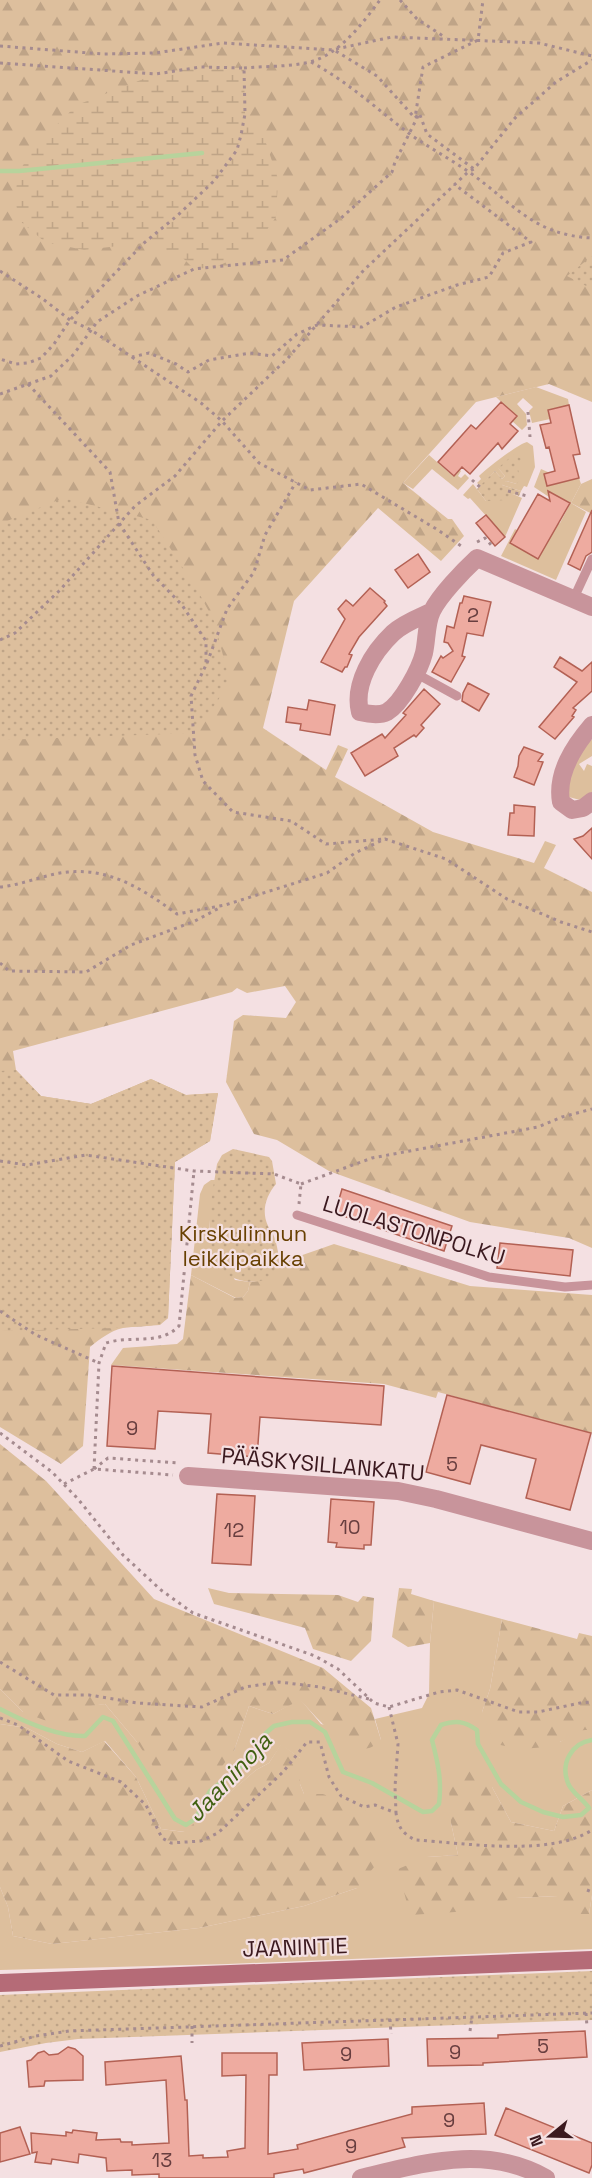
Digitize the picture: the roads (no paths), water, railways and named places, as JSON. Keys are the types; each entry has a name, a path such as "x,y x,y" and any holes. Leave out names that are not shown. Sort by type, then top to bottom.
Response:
{"main road":[{"name":"JAANINTIE","path":"0,1983 592,1960"}],"street":[{"path":"431,612 414,619 394,632 379,650 358,688 357,701 360,712 372,715 388,711 409,687 417,674 424,653 431,612 463,571 477,558 592,607"},
{"path":"592,725 575,746 568,760 559,793 561,802 572,810 579,809 592,801"},
{"name":"PÄÄSKYSILLANKATU","path":"188,1476 398,1491 436,1499 592,1542"},
{"path":"361,2178 441,2160 476,2158 493,2159 523,2166 546,2178"}],"lane":[{"path":"573,600 592,559"},
{"path":"417,674 457,696"},
{"name":"LUOLASTONPOLKU","path":"297,1215 489,1277 565,1287 592,1285"}],"waterway":[{"path":"0,171 202,153"},
{"name":"Jaaninoja","path":"0,1709 41,1727 75,1736 85,1736 103,1717 113,1721 175,1819 186,1825 195,1819 210,1791 256,1753 266,1733 274,1726 292,1722 310,1722 325,1732 343,1772 372,1783 423,1812 432,1811 439,1804 439,1772 432,1740 441,1725 460,1722 477,1730 478,1744 501,1784 521,1802 543,1812 563,1817 581,1815 589,1808 570,1786 566,1768 567,1761 574,1750 579,1745 592,1740"}],"park label":[{"name":"Kirskulinnun leikkipaikka","path":"243,1246"}]}
